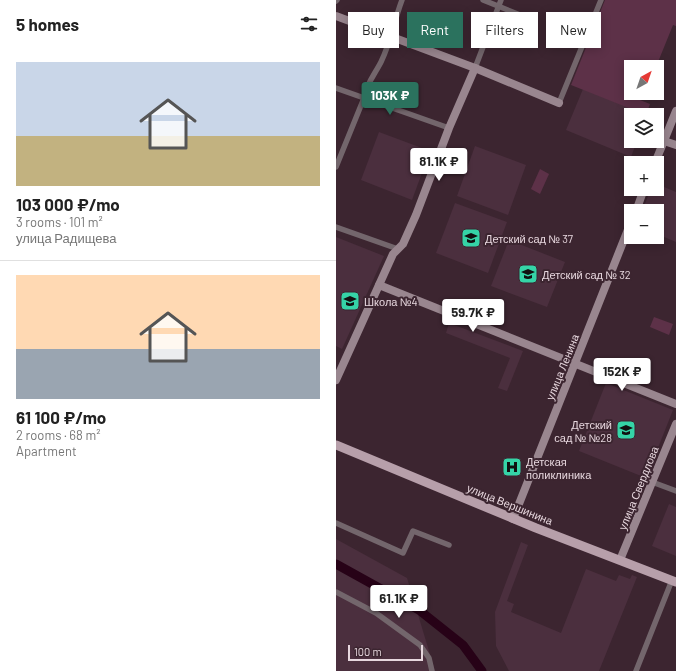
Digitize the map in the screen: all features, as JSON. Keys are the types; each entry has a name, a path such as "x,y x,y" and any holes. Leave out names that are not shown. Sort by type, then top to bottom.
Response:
{"main road":[{"name":"улица Вершинина","path":"336,445 513,519 674,581"}],"street":[{"path":"398,12 402,0"},
{"path":"483,0 500,3 518,12"},
{"path":"399,39 475,68 559,103 601,0"},
{"path":"336,380 393,254 403,244 416,215 449,128 475,68 500,3"},
{"path":"336,16 348,20"},
{"path":"336,167 364,98 365,91 381,62 386,48"},
{"path":"336,88 449,128"},
{"path":"676,111 664,141 676,145"},
{"path":"336,227 398,250"},
{"name":"улица Ленина","path":"513,519 624,240"},
{"path":"379,285 676,404"},
{"name":"улица Свердлова","path":"620,560 676,424"},
{"path":"652,482 676,491"},
{"path":"336,523 403,553 413,531 449,545"},
{"path":"636,671 674,581"},
{"path":"336,592 376,614 420,644 429,658 432,671"}],"shaded area":[{"path":"605,0 676,0 676,26 673,25 659,60 624,60 624,100 640,100 650,104 649,108 628,108 571,85 586,48 601,48 600,12"},
{"path":"583,89 630,108 624,108 624,148 634,148 631,156 629,156 566,130"},
{"path":"379,132 430,151 412,200 361,180"},
{"path":"475,146 526,165 508,215 457,196"},
{"path":"540,169 549,174 540,194 531,189"},
{"path":"664,187 676,192 676,242 664,237 664,204 645,204 648,196 664,196"},
{"name":"Детский сад № 37","path":"455,203 507,222 488,273 436,253"},
{"name":"Школа №4","path":"336,237 384,256 342,349 336,346"},
{"name":"Детский сад № 32","path":"509,240 565,262 547,307 491,286"},
{"path":"654,317 673,324 669,335 650,327"},
{"path":"449,323 523,351 507,391 498,388 510,358 446,333"},
{"name":"Детский сад № №28","path":"606,383 673,410 646,478 579,451"},
{"path":"669,504 676,507 676,556 652,546"},
{"path":"336,539 407,578 435,671 336,671"},
{"path":"521,542 528,545 507,601 514,604 511,612 561,633 586,569 616,581 619,575 630,579 632,575 637,577 599,671 509,671 496,646 495,612"}],"waterway":[{"path":"336,564 419,610 463,645 482,671"}],"place":[{"name":"Детский сад № 37","path":"471,238"},
{"name":"Детский сад № 32","path":"528,274"},
{"name":"Школа №4","path":"350,301"},
{"name":"Детский сад № №28","path":"626,430"},
{"name":"Детская поликлиника","path":"512,467"}]}
